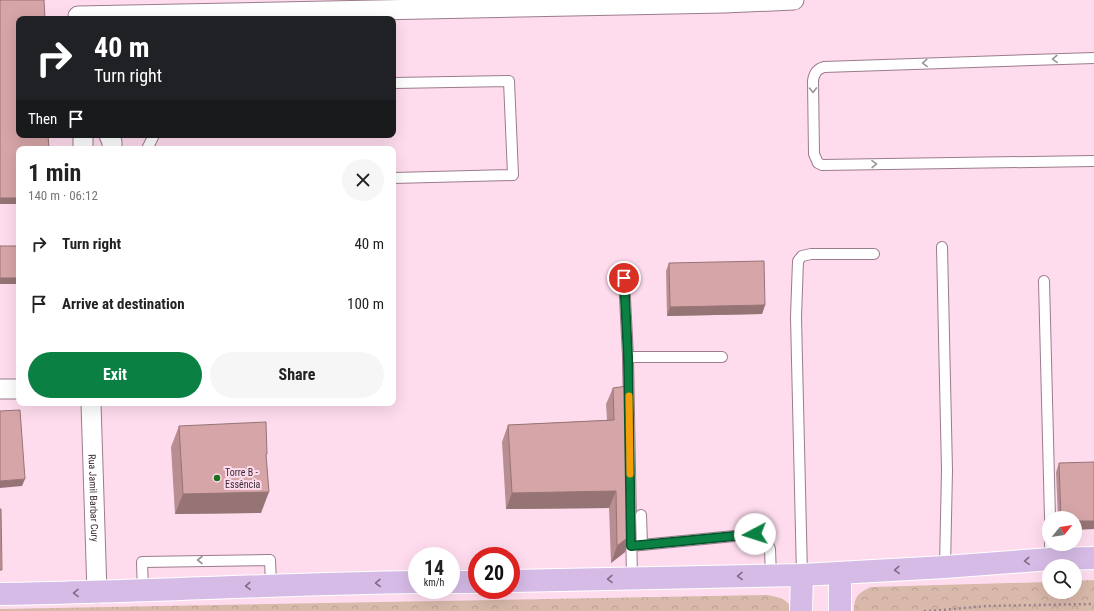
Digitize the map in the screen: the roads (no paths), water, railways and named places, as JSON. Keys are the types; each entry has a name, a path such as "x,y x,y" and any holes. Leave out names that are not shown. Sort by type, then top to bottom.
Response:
{"main road":[{"path":"520,581 771,576 840,573 945,567 1051,552 1094,558"},
{"path":"840,573 840,611"},
{"path":"801,611 802,575"},
{"path":"0,594 408,582"}],"street":[{"path":"78,12 794,0"},
{"path":"0,389 16,389"},
{"name":"Rua Jamil Barbar Cury","path":"91,406 97,592"}],"lane":[{"path":"1094,58 824,67 816,71 813,81 814,154 818,163 822,165 1094,161"},
{"path":"396,83 509,81 513,175 396,178"},
{"path":"942,247 947,470 945,567"},
{"path":"802,575 796,317 798,261 802,256 811,254 874,254"},
{"path":"624,278 637,545"},
{"path":"1044,281 1050,511"},
{"path":"628,357 722,357"},
{"path":"632,579 640,515"},
{"path":"637,545 755,534 764,537 770,549 771,576"},
{"path":"143,591 142,558 176,557 270,560 271,585"}],"place":[{"name":"Torre B - Essência","path":"217,478"}]}
